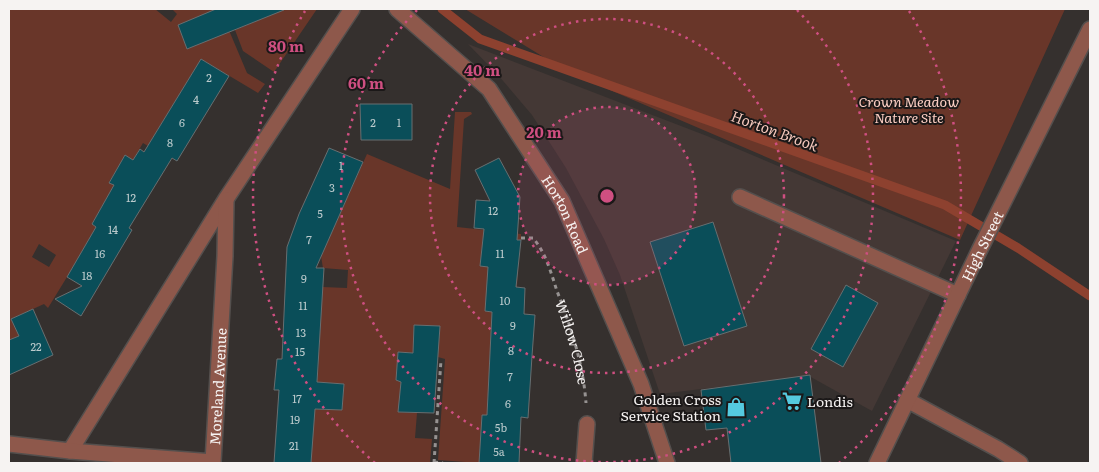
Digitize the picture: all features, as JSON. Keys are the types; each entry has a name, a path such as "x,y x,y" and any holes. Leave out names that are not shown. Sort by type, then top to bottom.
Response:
{"street":[{"path":"70,451 226,199 352,9"},
{"name":"Horton Road","path":"397,9 489,89 562,201 641,384 667,463"},
{"name":"High Street","path":"877,463 980,249 1090,29"},
{"path":"740,197 958,295"},
{"name":"Moreland Avenue","path":"9,444 213,463 225,256 226,199"},
{"path":"907,400 998,449 1020,463"},
{"path":"584,463 588,424"}],"path":[{"name":"Willow Close","path":"521,238 533,238 538,244 548,265 573,333 585,391 588,424"},
{"path":"441,360 434,463 443,463"}],"shaded area":[{"path":"468,44 707,136 956,241 872,411 809,376 660,394 620,275 604,239 566,168 532,115 498,75"}],"green space":[{"path":"9,9 155,9 171,22 177,14 172,9 220,9 247,73 265,84 258,93 201,59 148,146 143,143 133,160 125,156 109,182 118,188 102,206 92,224 97,228 48,308 44,304 11,319 19,336 9,340","holes":["39,244 56,255 49,267 32,257"]},
{"path":"259,9 317,9 274,72 243,51 235,30 263,18"},
{"name":"Crown Meadow Nature Site","path":"465,9 1065,9 960,240 568,72"},
{"path":"455,112 471,112 472,114 464,119 457,227 521,234 521,240 483,238 480,266 518,269 517,287 492,312 487,415 482,415 479,463 438,460 445,359 438,357 440,326 414,325 413,353 398,352 396,380 401,382 399,412 417,413 415,438 432,439 430,463 311,463 314,409 342,410 344,384 316,382 318,376 322,287 347,288 348,270 323,268 321,256 367,154 450,189"}],"building":[{"path":"216,9 284,10 187,49 178,25"},
{"path":"201,59 229,76 177,161 172,158 129,228 132,230 81,316 55,299 82,286 67,277 96,227 92,224 114,185 109,183 125,155 133,160 140,149 144,152"},
{"path":"360,104 412,104 412,140 361,140"},
{"path":"329,148 363,162 316,268 324,268 317,382 344,384 342,410 315,409 311,463 274,463 279,390 274,390 277,359 282,359 287,247 299,214"},
{"path":"499,158 520,197 517,240 521,240 516,287 525,288 524,314 535,315 528,418 521,417 519,463 479,463 482,415 487,415 492,312 485,311 488,267 480,266 484,229 474,228 476,200 490,201 475,170"},
{"path":"713,222 747,326 684,346 650,242"},
{"path":"846,285 878,303 843,367 811,349"},
{"path":"33,309 53,355 9,375 9,340 19,336 11,319"},
{"path":"414,325 440,326 434,413 398,412 401,382 396,380 398,352 413,353"},
{"path":"810,375 821,463 731,463 727,428 706,430 701,390"}],"waterway":[{"name":"Horton Brook","path":"442,9 480,39 945,205 1018,248 1090,296"}],"place":[{"name":"Londis","path":"792,401"},
{"name":"Golden Cross Service Station","path":"736,407"}]}
